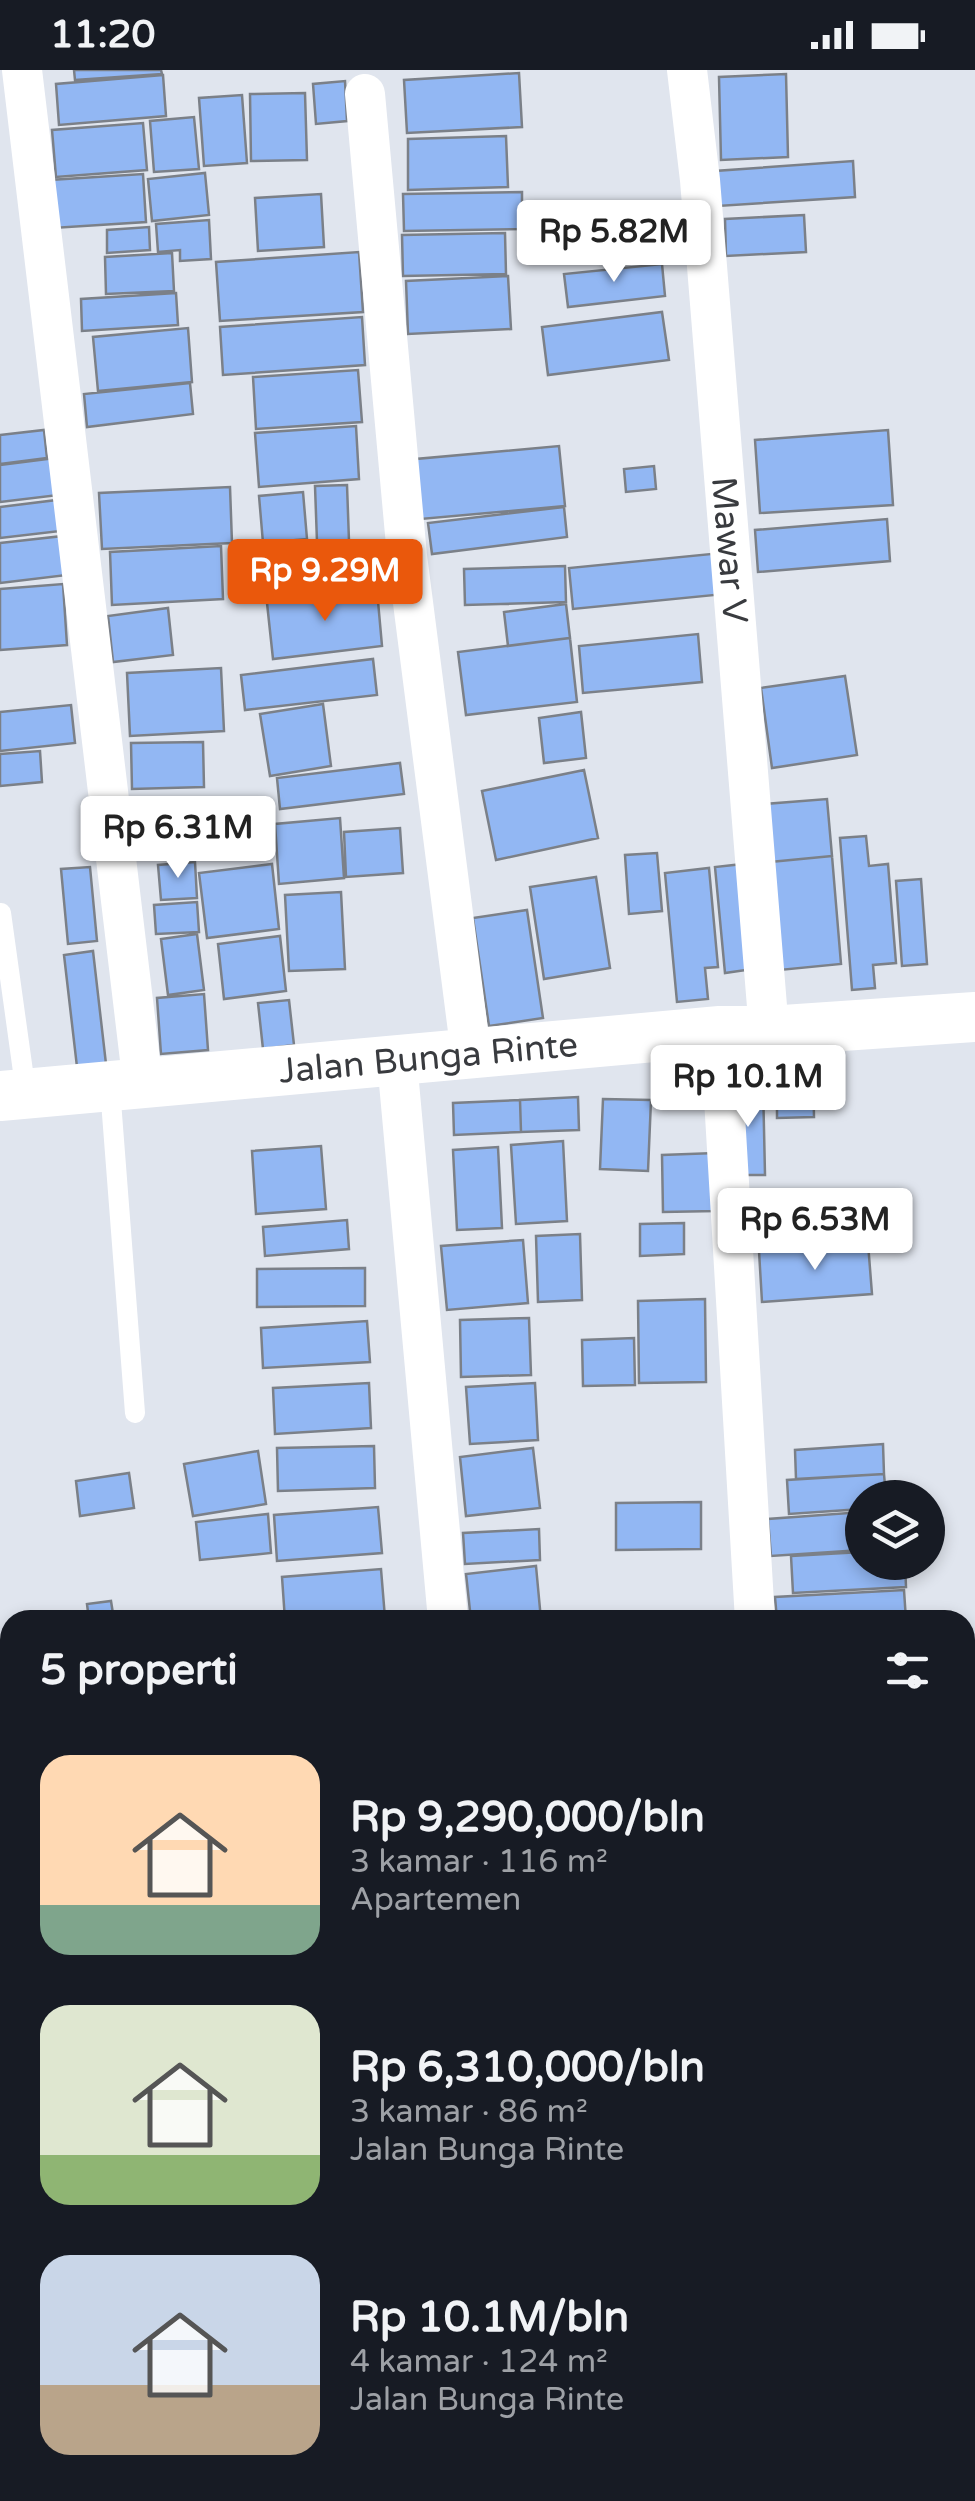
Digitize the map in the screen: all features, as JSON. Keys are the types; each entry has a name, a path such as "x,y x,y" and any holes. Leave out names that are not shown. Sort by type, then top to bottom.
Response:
{"street":[{"path":"22,70 126,1087"},
{"name":"Mawar V","path":"686,70 702,200 769,1031"},
{"path":"365,94 407,556 471,1054"},
{"name":"Jalan Bunga Rinte","path":"13,1095 720,1032 975,1017"},
{"path":"720,1032 754,1610"},
{"path":"397,1061 447,1610"}],"lane":[{"path":"2,912 13,1095"},
{"path":"126,1087 135,1413"}],"building":[{"path":"74,70 161,70 162,74 75,80"},
{"path":"519,73 522,127 407,133 404,80"},
{"path":"786,74 788,157 721,160 719,77"},
{"path":"163,75 166,116 59,125 56,84"},
{"path":"345,81 347,121 316,124 313,84"},
{"path":"305,93 307,160 251,161 250,94"},
{"path":"242,95 247,163 204,166 199,98"},
{"path":"194,117 199,169 154,172 150,121"},
{"path":"143,123 147,170 56,177 52,130"},
{"path":"506,136 508,187 408,190 408,139"},
{"path":"853,161 855,197 718,206 715,171"},
{"path":"205,173 209,215 152,221 148,179"},
{"path":"143,174 146,222 53,228 50,180"},
{"path":"522,192 522,229 404,231 403,194"},
{"path":"321,194 324,247 258,251 255,198"},
{"path":"804,215 806,252 726,256 725,219"},
{"path":"209,220 211,259 180,261 180,250 158,252 156,224"},
{"path":"633,220 637,251 559,263 554,232"},
{"path":"149,227 150,250 107,253 107,230"},
{"path":"505,233 506,274 403,276 402,235"},
{"path":"359,252 363,312 220,321 216,262"},
{"path":"172,253 174,291 106,294 105,257"},
{"path":"662,264 665,296 568,307 564,274"},
{"path":"508,276 511,329 408,334 406,281"},
{"path":"176,293 178,325 82,331 81,299"},
{"path":"662,312 669,360 548,375 542,327"},
{"path":"362,317 365,365 223,375 220,327"},
{"path":"188,328 192,382 98,391 93,337"},
{"path":"358,370 362,422 256,429 253,377"},
{"path":"190,383 193,414 87,427 84,394"},
{"path":"356,426 359,479 259,487 255,433"},
{"path":"44,430 47,458 0,464 0,435"},
{"path":"888,430 893,505 760,513 755,440"},
{"path":"559,446 565,506 421,519 416,459"},
{"path":"63,457 67,494 0,502 0,465"},
{"path":"654,466 656,489 626,492 624,469"},
{"path":"347,485 349,541 317,542 315,486"},
{"path":"230,487 232,543 102,549 99,493"},
{"path":"303,492 307,539 263,543 259,496"},
{"path":"65,499 69,530 0,538 0,507"},
{"path":"564,507 567,537 432,554 428,523"},
{"path":"887,519 890,561 758,572 755,530"},
{"path":"63,536 67,575 0,583 0,543"},
{"path":"221,546 223,599 112,605 110,552"},
{"path":"721,553 725,594 573,609 569,568"},
{"path":"565,566 566,602 465,605 464,569"},
{"path":"63,584 67,645 0,650 0,589"},
{"path":"377,590 382,646 273,659 267,603"},
{"path":"566,604 570,638 508,646 504,612"},
{"path":"168,608 173,655 113,662 108,616"},
{"path":"698,634 702,682 583,693 579,646"},
{"path":"570,638 577,702 466,715 458,652"},
{"path":"373,659 377,695 245,710 241,675"},
{"path":"221,668 224,731 130,736 127,673"},
{"path":"845,676 857,755 772,768 761,688"},
{"path":"323,704 331,766 270,776 260,714"},
{"path":"71,705 75,743 0,751 0,712"},
{"path":"581,712 586,758 544,763 539,718"},
{"path":"203,742 204,787 132,789 131,743"},
{"path":"40,751 42,782 0,786 0,754"},
{"path":"400,763 404,794 280,809 277,778"},
{"path":"584,770 598,838 496,860 482,791"},
{"path":"827,799 832,856 770,862 765,804"},
{"path":"244,803 247,847 131,857 127,813"},
{"path":"340,818 344,878 279,884 275,824"},
{"path":"400,828 403,873 346,877 344,832"},
{"path":"866,836 869,866 888,864 896,963 873,965 875,988 852,990 840,838"},
{"path":"657,853 662,911 629,914 625,855"},
{"path":"832,856 841,964 780,970 770,862"},
{"path":"195,862 197,898 161,900 158,865"},
{"path":"272,864 279,929 207,938 199,873"},
{"path":"743,864 753,969 725,973 715,867"},
{"path":"90,867 97,941 68,944 61,869"},
{"path":"709,868 718,967 705,968 708,999 677,1002 665,873"},
{"path":"596,877 610,968 544,979 530,887"},
{"path":"921,879 927,964 902,966 896,881"},
{"path":"341,892 345,969 289,971 285,895"},
{"path":"197,902 199,932 156,934 154,905"},
{"path":"527,910 543,1018 489,1026 473,918"},
{"path":"197,934 204,990 168,995 161,939"},
{"path":"280,936 286,991 224,999 218,944"},
{"path":"93,951 106,1064 77,1067 64,955"},
{"path":"204,994 208,1050 161,1054 157,998"},
{"path":"289,1000 294,1045 263,1049 258,1003"},
{"path":"777,1064 813,1064 814,1117 777,1118"},
{"path":"763,1084 765,1175 733,1175 731,1085"},
{"path":"578,1097 579,1130 521,1132 520,1100"},
{"path":"603,1099 651,1100 648,1171 600,1169"},
{"path":"520,1100 521,1132 454,1135 453,1103"},
{"path":"563,1141 567,1221 516,1224 511,1145"},
{"path":"321,1146 326,1209 256,1214 252,1151"},
{"path":"498,1147 502,1228 457,1230 453,1150"},
{"path":"715,1153 716,1211 663,1212 662,1155"},
{"path":"806,1193 809,1226 750,1231 748,1198"},
{"path":"347,1220 349,1249 265,1256 263,1227"},
{"path":"684,1223 684,1254 640,1256 640,1224"},
{"path":"580,1234 582,1300 538,1302 536,1236"},
{"path":"523,1240 528,1303 447,1310 441,1246"},
{"path":"868,1243 872,1294 762,1302 759,1251"},
{"path":"365,1268 365,1306 257,1307 257,1269"},
{"path":"705,1299 706,1382 639,1383 638,1301"},
{"path":"529,1318 531,1375 461,1377 460,1320"},
{"path":"367,1321 370,1362 263,1368 261,1328"},
{"path":"634,1338 635,1385 583,1386 582,1340"},
{"path":"369,1383 371,1428 275,1434 273,1388"},
{"path":"535,1383 538,1440 470,1444 466,1387"},
{"path":"883,1444 884,1474 796,1479 795,1450"},
{"path":"374,1446 375,1488 278,1491 277,1448"},
{"path":"533,1448 540,1508 466,1516 460,1457"},
{"path":"258,1451 266,1504 193,1516 184,1464"},
{"path":"129,1473 134,1508 80,1516 76,1481"},
{"path":"884,1474 884,1480 845,1480 845,1510 789,1514 787,1480"},
{"path":"701,1502 701,1549 616,1550 616,1503"},
{"path":"378,1507 382,1553 277,1561 274,1515"},
{"path":"845,1513 845,1551 771,1556 768,1519"},
{"path":"268,1514 271,1553 200,1560 196,1522"},
{"path":"539,1529 540,1560 465,1564 463,1533"},
{"path":"845,1553 845,1580 906,1580 906,1587 793,1593 791,1556"},
{"path":"536,1566 540,1610 470,1610 466,1574"},
{"path":"381,1569 384,1610 284,1610 282,1577"},
{"path":"904,1590 905,1610 776,1610 775,1597"},
{"path":"111,1601 112,1610 88,1610 87,1604"}]}
